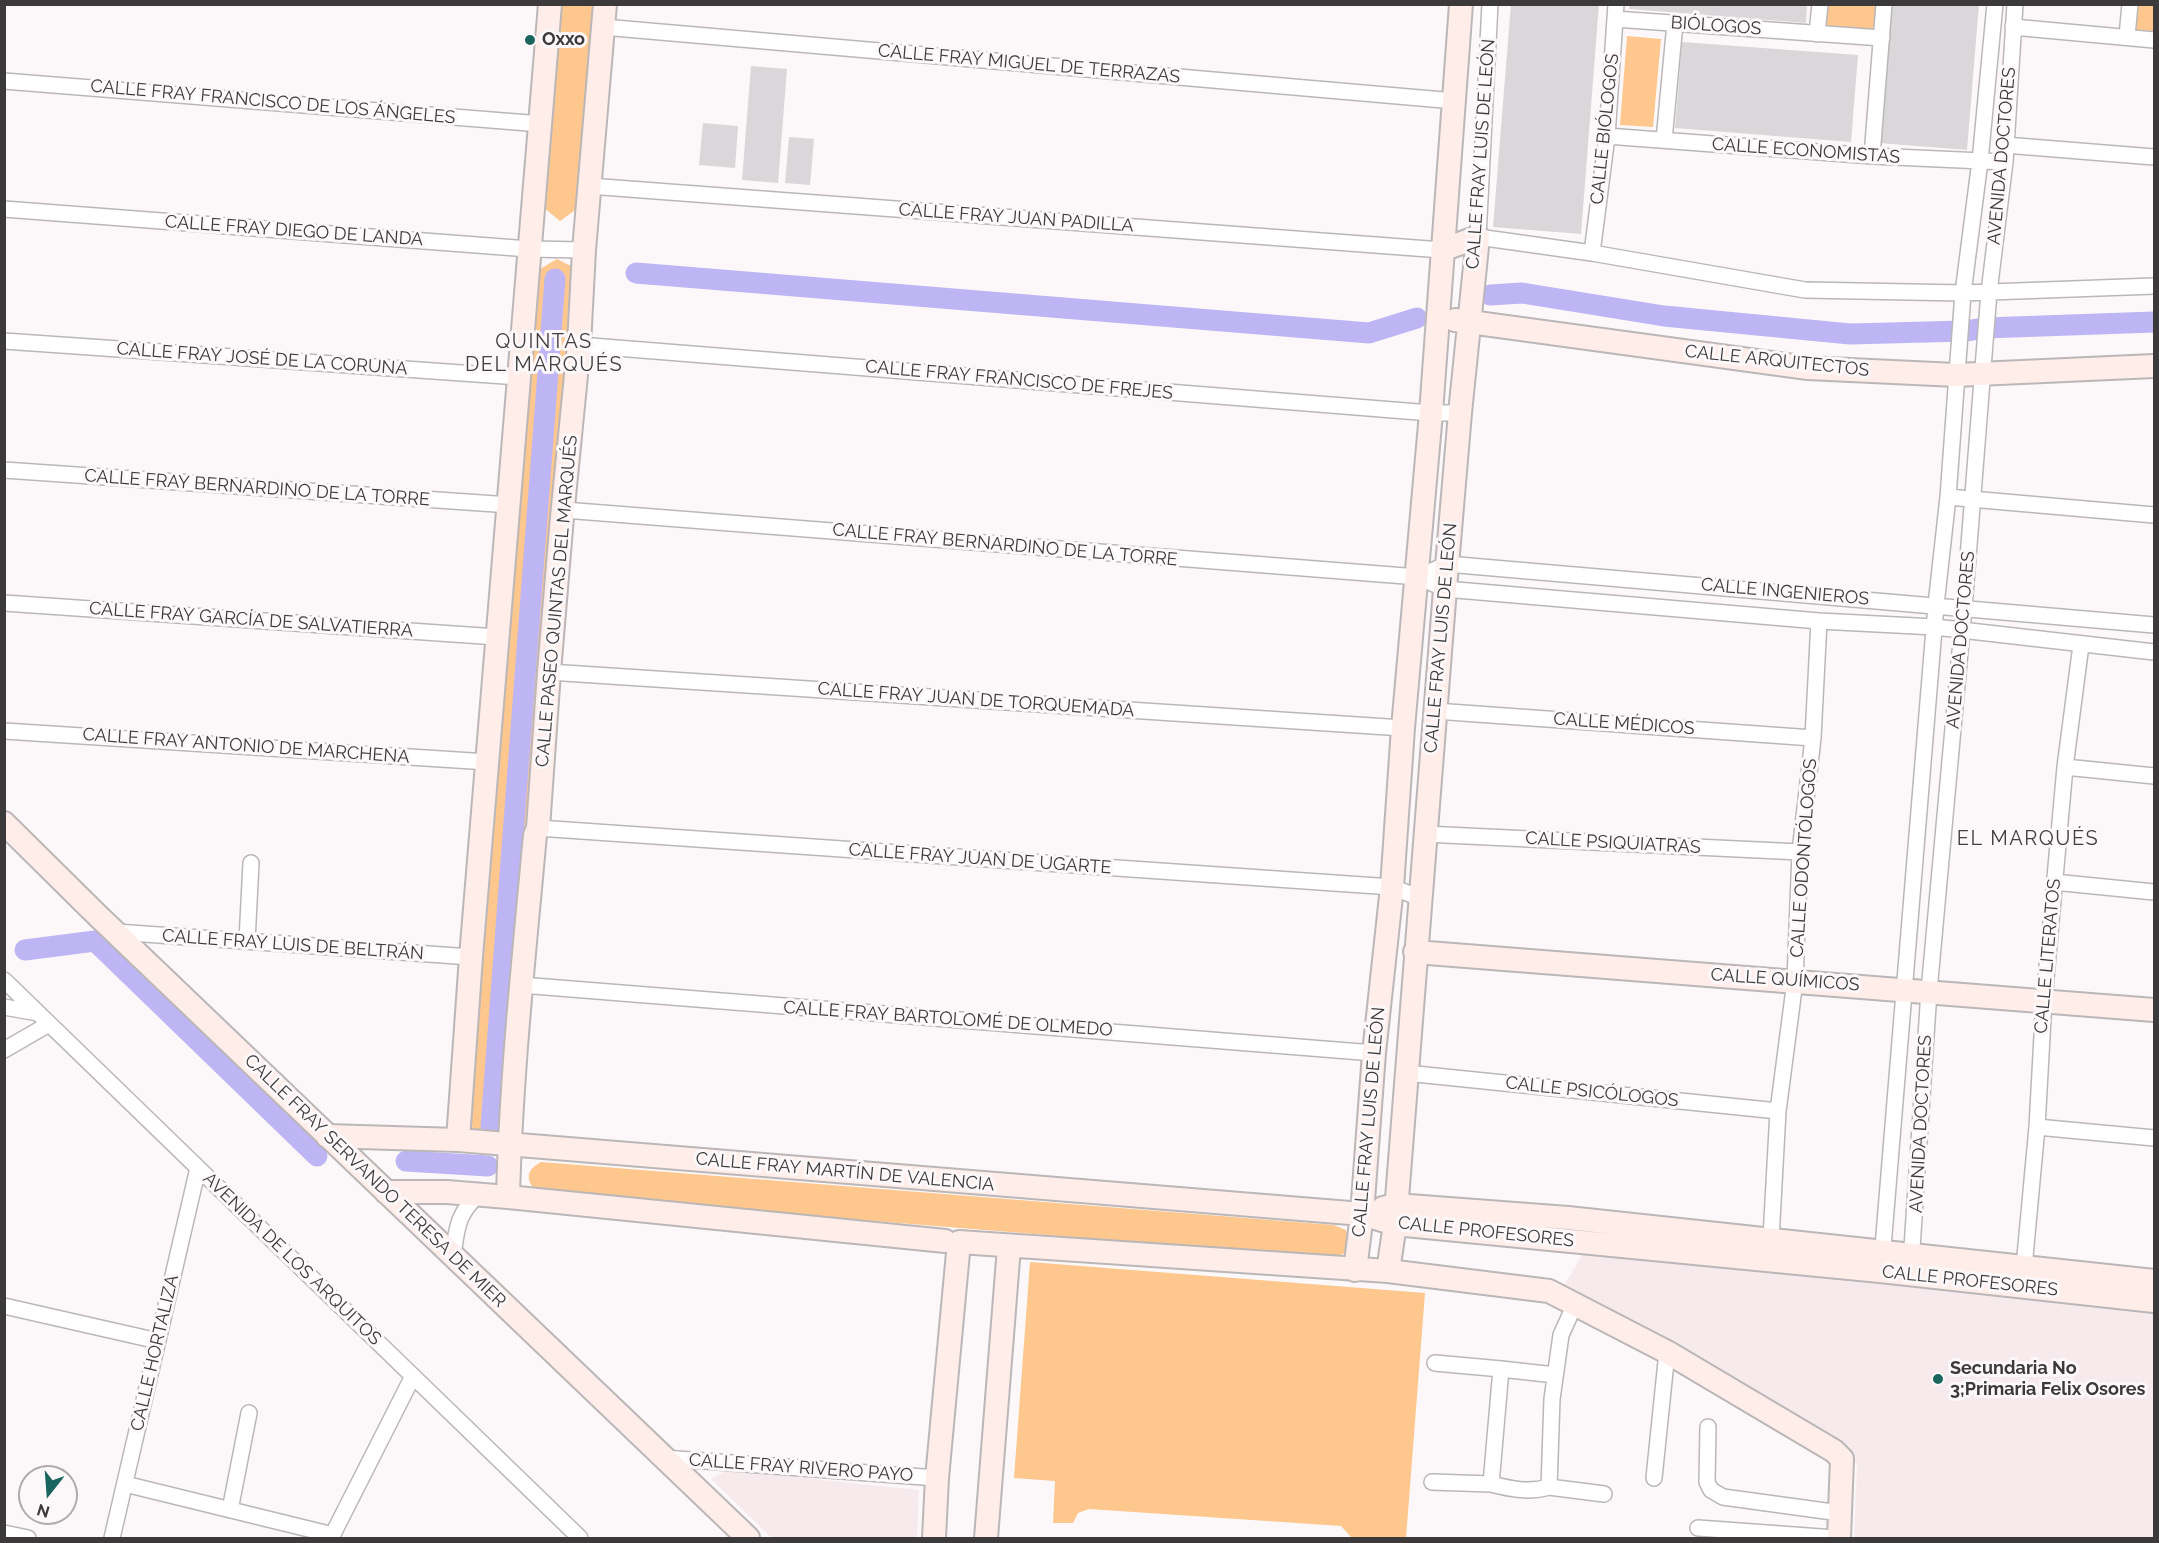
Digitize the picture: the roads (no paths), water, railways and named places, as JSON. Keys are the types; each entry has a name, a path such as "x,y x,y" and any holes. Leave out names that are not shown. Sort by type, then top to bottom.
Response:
{"street":[{"path":"458,1140 471,957 550,4"},
{"name":"CALLE FRAY LUIS DE LEÓN","path":"1355,1270 1362,1214 1374,1053 1392,887 1403,728 1418,577 1461,4"},
{"name":"CALLE FRAY LUIS DE LEÓN","path":"1388,1271 1395,1214 1434,711 1478,237 1490,4"},
{"path":"1817,34 1820,4"},
{"path":"1872,156 1884,4"},
{"name":"AVENIDA DOCTORES","path":"1881,1261 1936,605 1948,497 1963,298 1980,161 1995,4"},
{"name":"AVENIDA DOCTORES","path":"1911,1265 1929,991 1964,608 1989,292 2005,162 2015,4"},
{"path":"2127,36 2130,4"},
{"name":"BIÓLOGOS","path":"1616,12 1675,23 1882,38"},
{"name":"CALLE BIÓLOGOS","path":"1592,253 1607,136 1616,12"},
{"name":"CALLE FRAY MIGUEL DE TERRAZAS","path":"604,16 1455,101"},
{"name":"CALLE PASEO QUINTAS DEL MARQUÉS","path":"508,1197 521,986 535,835 538,828 604,16"},
{"path":"1664,140 1675,23"},
{"path":"2013,27 2154,40"},
{"name":"CALLE FRAY FRANCISCO DE LOS ÁNGELES","path":"4,81 541,124"},
{"name":"CALLE ECONOMISTAS","path":"1607,136 1872,156 2005,162"},
{"path":"2005,145 2154,157"},
{"name":"CALLE FRAY JUAN PADILLA","path":"589,186 1442,250"},
{"name":"CALLE FRAY DIEGO DE LANDA","path":"4,209 529,249 584,250"},
{"path":"1442,250 1478,237 1592,253 1805,291 1963,298 1989,292 2154,286"},
{"name":"CALLE ARQUITECTOS","path":"1437,317 1809,368 1957,370 1982,374 2154,366"},
{"name":"CALLE FRAY JOSÉ DE LA CORUNA","path":"4,341 519,377"},
{"name":"CALLE FRAY FRANCISCO DE FREJES","path":"579,345 1431,413 1460,413"},
{"name":"CALLE FRAY BERNARDINO DE LA TORRE","path":"4,470 510,505"},
{"path":"1948,497 2154,515"},
{"name":"CALLE FRAY BERNARDINO DE LA TORRE","path":"564,510 1418,577 1445,589"},
{"name":"CALLE INGENIEROS","path":"1418,577 1447,564 2154,625"},
{"name":"CALLE INGENIEROS","path":"1445,589 1819,621 1935,627 2154,652"},
{"name":"CALLE FRAY GARCÍA DE SALVATIERRA","path":"4,603 497,637"},
{"name":"CALLE ODONTÓLOGOS","path":"1771,1238 1778,1111 1795,981 1800,852 1814,738 1819,621"},
{"name":"CALLE LITERATOS","path":"2024,1267 2037,1127 2044,1000 2054,882 2065,767 2081,645"},
{"name":"CALLE FRAY JUAN DE TORQUEMADA","path":"549,672 1403,728"},
{"name":"CALLE MÉDICOS","path":"1434,711 1814,738"},
{"name":"CALLE FRAY ANTONIO DE MARCHENA","path":"4,731 488,762"},
{"path":"2065,767 2154,776"},
{"name":"CALLE FRAY SERVANDO TERESA DE MIER","path":"4,823 748,1539"},
{"name":"CALLE FRAY JUAN DE UGARTE","path":"538,828 1392,887 1420,898"},
{"name":"CALLE PSIQUIATRAS","path":"1425,834 1800,852"},
{"path":"246,941 251,863"},
{"path":"2054,882 2154,892"},
{"name":"CALLE FRAY LUIS DE BELTRÁN","path":"116,932 471,957"},
{"name":"CALLE QUÍMICOS","path":"1415,952 2154,1010"},
{"name":"AVENIDA DE LOS ARQUITOS","path":"4,980 580,1539"},
{"name":"CALLE FRAY BARTOLOMÉ DE OLMEDO","path":"521,986 1374,1053"},
{"path":"4,1006 38,1012"},
{"path":"4,1050 49,1024"},
{"name":"CALLE PSICÓLOGOS","path":"1406,1073 1778,1111"},
{"path":"2037,1127 2154,1138"},
{"name":"CALLE FRAY MARTÍN DE VALENCIA","path":"327,1136 458,1140 1362,1214"},
{"name":"CALLE HORTALIZA","path":"112,1539 198,1168"},
{"path":"386,1192 479,1194 1009,1247 1388,1271 1549,1291 1667,1352 1834,1451 1842,1459 1837,1539 1698,1528"},
{"path":"453,1256 458,1221 466,1206 479,1194"},
{"name":"CALLE PROFESORES","path":"1362,1214 1568,1218 1771,1238 1881,1261"},
{"name":"CALLE PROFESORES","path":"1395,1214 1881,1261 2154,1301"},
{"path":"934,1539 952,1241"},
{"path":"986,1539 1009,1247"},
{"name":"CALLE PROFESORES","path":"1911,1265 2024,1267 2154,1281"},
{"path":"1549,1487 1555,1375 1561,1335 1575,1304"},
{"path":"4,1306 158,1341"},
{"path":"1654,1478 1667,1352"},
{"path":"1435,1363 1555,1375"},
{"path":"1491,1484 1501,1369"},
{"path":"125,1484 332,1537 413,1376"},
{"path":"230,1510 249,1413"},
{"path":"1708,1427 1707,1482 1711,1490 1723,1497 1840,1514"},
{"name":"CALLE FRAY RIVERO PAYO","path":"664,1458 937,1478"},
{"path":"1432,1482 1491,1484 1513,1490 1529,1491 1549,1487 1604,1494"},
{"path":"4,1533 28,1539"}],"waterway":[{"path":"636,273 1369,333 1417,318"},
{"path":"491,1126 555,279"},
{"path":"1490,295 1522,293 1664,316 1850,334 2154,322"},
{"path":"25,950 95,941 317,1156"},
{"path":"406,1161 488,1166"}],"place":[{"name":"Oxxo","path":"530,40"},
{"name":"Secundaria No 3;Primaria Felix Osores","path":"1938,1379"}],"district":[{"name":"QUINTAS DEL MARQUÉS","path":"544,354"},
{"name":"EL MARQUÉS","path":"2028,839"}]}
